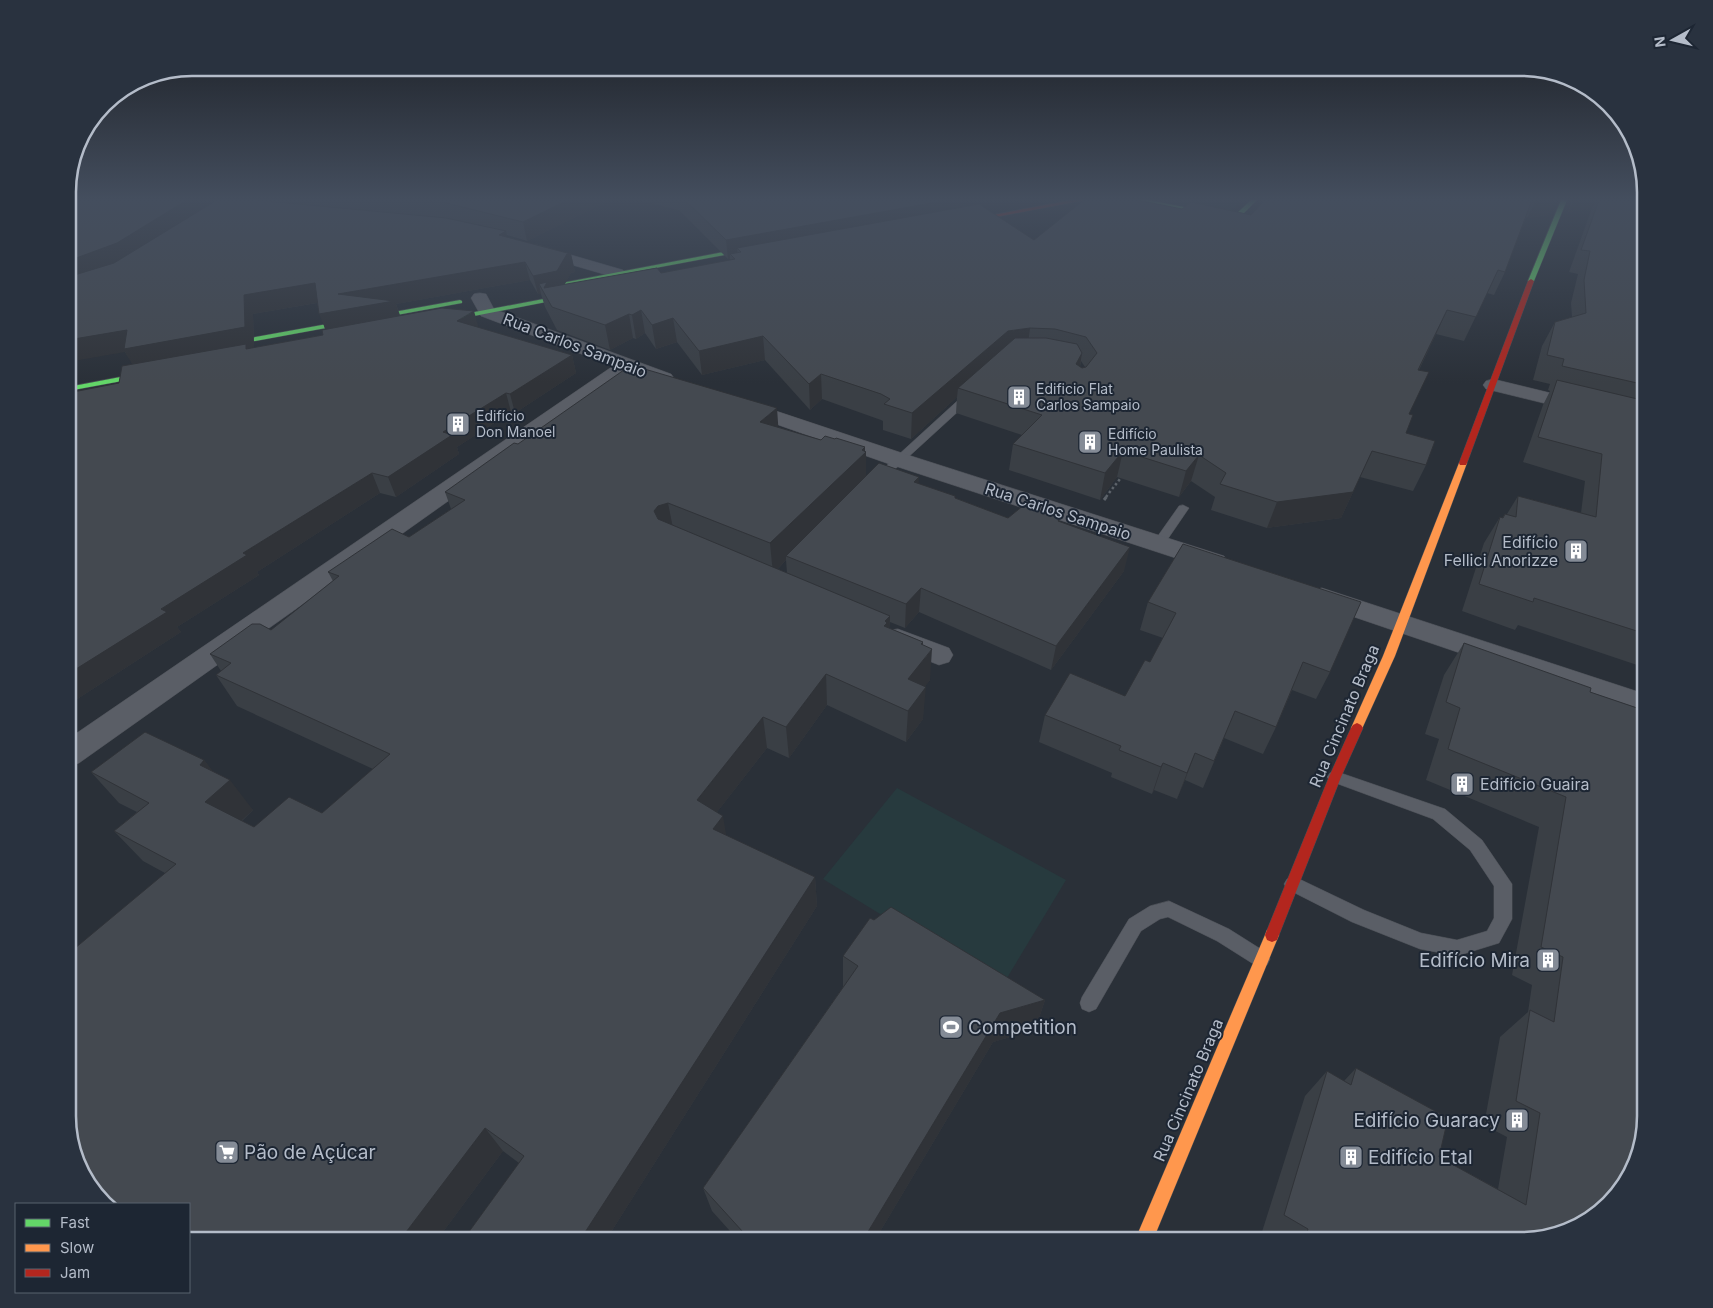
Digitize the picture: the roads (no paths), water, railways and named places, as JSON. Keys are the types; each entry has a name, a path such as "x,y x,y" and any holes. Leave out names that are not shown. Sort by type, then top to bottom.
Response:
{"street":[{"path":"576,261 617,273"},
{"path":"545,286 681,261"},
{"name":"Rua Cincinato Braga","path":"1147,1232 1293,884 1335,777 1389,656 1539,261"},
{"path":"203,349 486,302 594,291"},
{"path":"431,322 486,302"},
{"name":"Rua Carlos Sampaio","path":"486,302 628,365 683,385"},
{"path":"76,747 628,365"},
{"path":"76,387 173,369"},
{"path":"1493,385 1637,420"},
{"name":"Rua Carlos Sampaio","path":"727,400 897,459 1241,570"},
{"path":"1297,589 1637,702"},
{"path":"877,629 938,655"}],"lane":[{"path":"870,486 897,459 979,386"},
{"path":"1159,543 1183,508"},
{"path":"1293,884 1358,916 1420,941 1457,948 1493,937 1503,919 1503,884 1476,845 1469,839 1439,814 1335,777"},
{"path":"1089,1003 1135,926 1156,912 1169,909 1215,930 1261,958"}],"place":[{"name":"Edificio Flat Carlos Sampaio","path":"1019,397"},
{"name":"Edifício Don Manoel","path":"458,424"},
{"name":"Edifício Home Paulista","path":"1090,442"},
{"name":"Edifício Fellici Anorizze","path":"1576,551"},
{"name":"Edifício Guaira","path":"1462,784"},
{"name":"Edifício Mira","path":"1548,960"},
{"name":"Competition","path":"951,1027"},
{"name":"Edifício Guaracy","path":"1517,1120"},
{"name":"Pão de Açúcar","path":"227,1152"},
{"name":"Edifício Etal","path":"1351,1157"}]}
